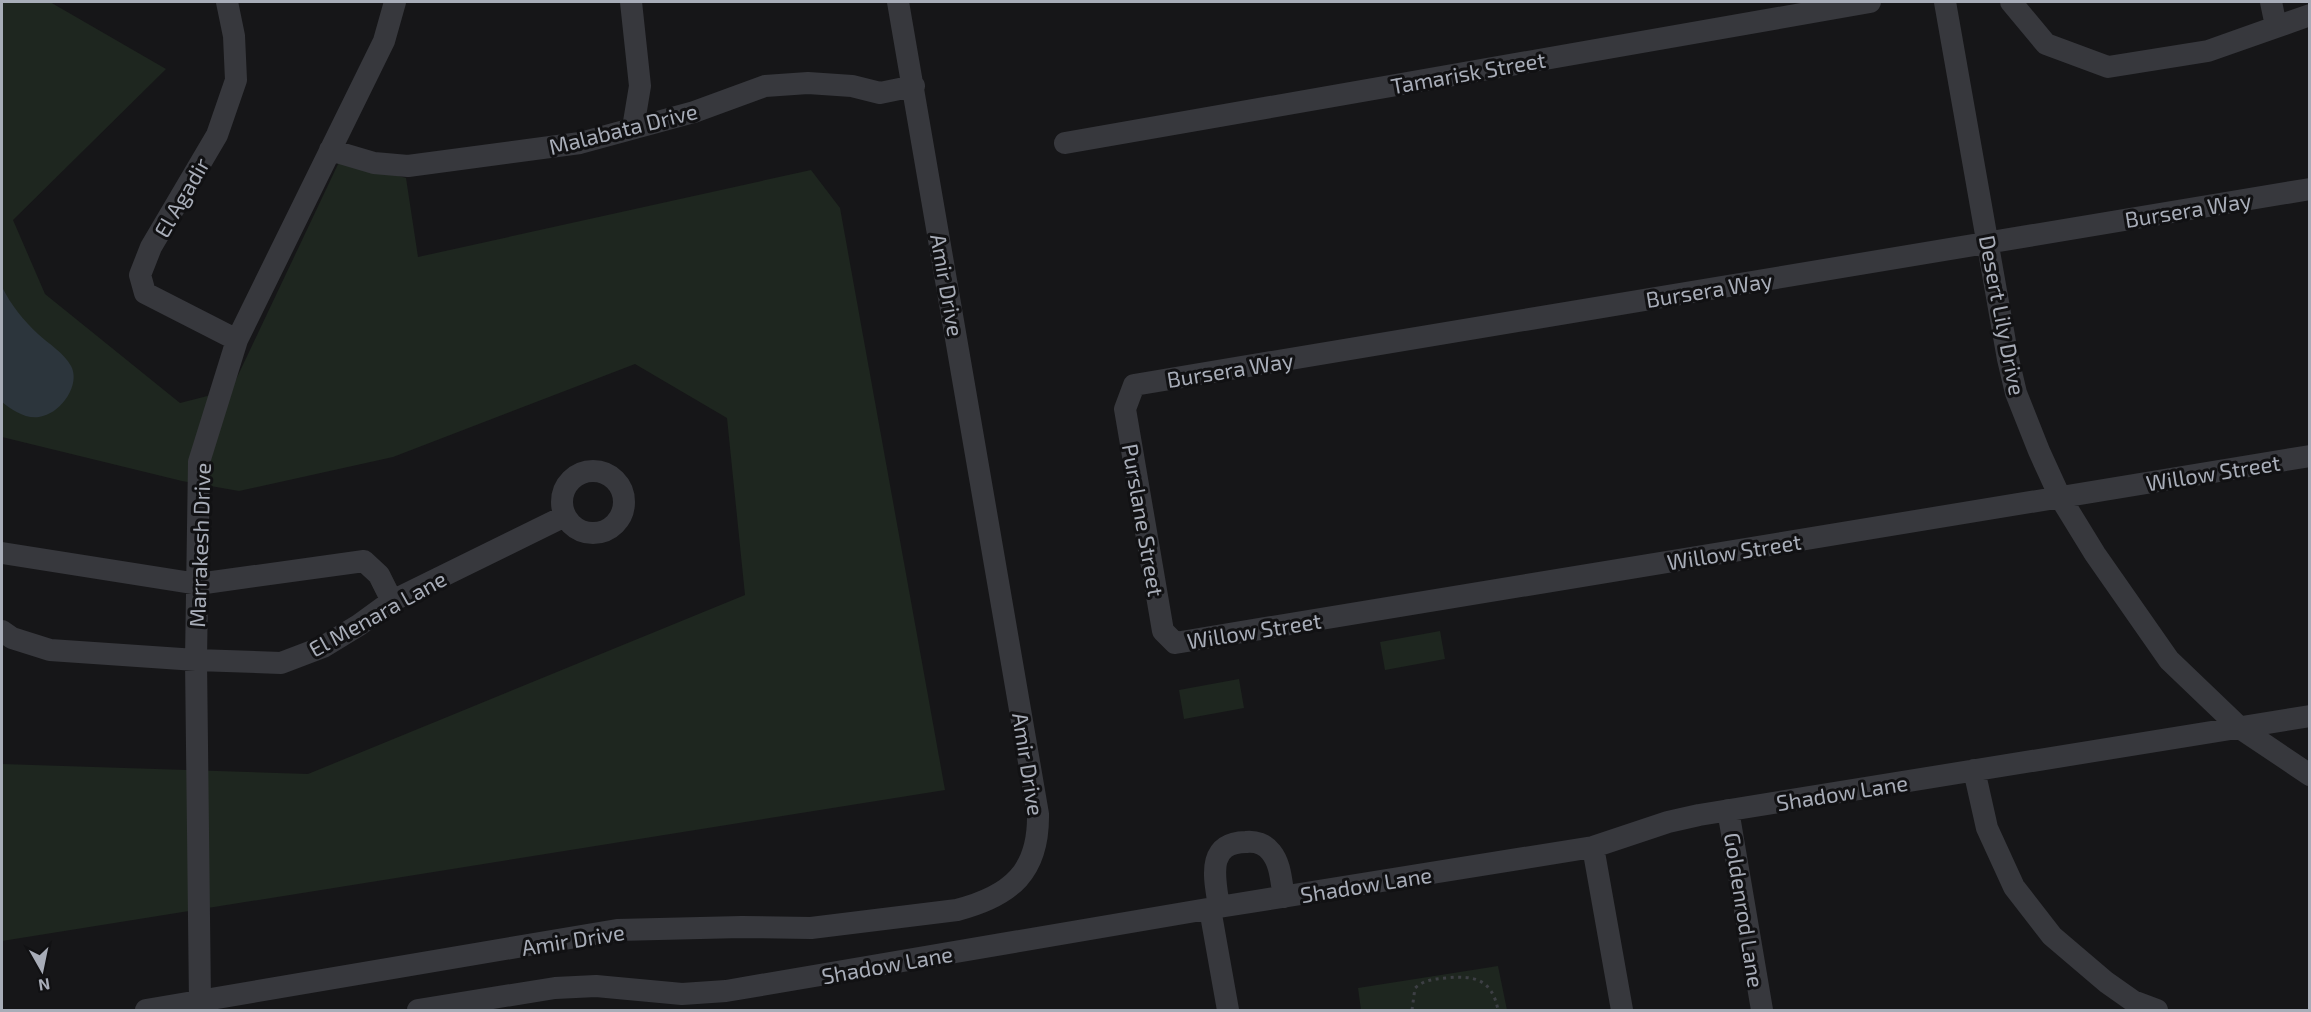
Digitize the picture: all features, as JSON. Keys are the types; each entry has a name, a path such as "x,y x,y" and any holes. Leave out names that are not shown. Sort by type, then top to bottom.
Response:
{"street":[{"name":"El Agadir","path":"227,2 234,36 236,80 217,135 151,247 140,275 145,293 237,340"},
{"name":"Marrakesh Drive","path":"200,1002 196,660 199,462 237,340 384,40 395,2"},
{"path":"631,2 640,86 633,128"},
{"name":"Amir Drive","path":"200,1002 617,930 811,928 957,910 994,897 1019,879 1030,863 1036,846 1038,814 898,2"},
{"name":"Tamarisk Street","path":"1065,143 1870,2"},
{"name":"Desert Lily Drive","path":"1945,2 2008,359 2016,393 2060,497 2095,554 2169,660 2241,728 2310,775"},
{"path":"2011,2 2046,44 2108,67 2208,51 2310,15"},
{"path":"2271,2 2276,26"},
{"name":"Malabata Drive","path":"330,150 374,163 408,166 580,143 694,112 765,86 808,83 852,86 880,93 914,86"},
{"name":"Bursera Way","path":"1125,409 1134,385 2310,189"},
{"name":"Purslane Street","path":"1125,409 1163,631"},
{"name":"Willow Street","path":"1163,631 1175,644 2310,456"},
{"name":"El Menara Lane","path":"2,631 12,638 50,650 281,663 323,647 392,601 565,516"},
{"path":"2,554 198,584 364,561 379,575 392,601"},
{"name":"Shadow Lane","path":"418,1011 555,988 596,986 682,994 726,992 1215,908 1593,847 1668,822 1728,810 2310,716"},
{"path":"1974,770 1987,828 2014,887 2052,936 2106,982 2133,1001 2157,1011"},
{"name":"Goldenrod Lane","path":"1728,810 1762,1011"},
{"path":"1228,1011 1215,908 1216,859 1223,849 1237,843 1253,842 1265,846 1272,852 1280,871 1284,897"},
{"path":"1593,847 1622,1011"},
{"path":"146,1011 200,1002"}],"path":[{"path":"1413,1011 1415,988 1421,983 1464,976 1474,977 1483,983 1491,992 1497,1011"}],"shaded area":[{"path":"2,2 50,2 166,69 13,220 45,294 180,403 231,390 340,160 406,178 418,257 811,170 840,208 945,790 2,941 2,764 308,774 745,595 727,418 635,364 393,457 239,491 182,481 2,437"},
{"path":"2,287 22,318 64,357 73,370 73,384 68,396 57,409 43,416 24,415 2,402"},
{"path":"1440,631 1445,659 1385,670 1380,642"},
{"path":"1239,679 1244,708 1184,719 1179,690"},
{"path":"1498,966 1507,1010 1361,1010 1358,988"}]}
